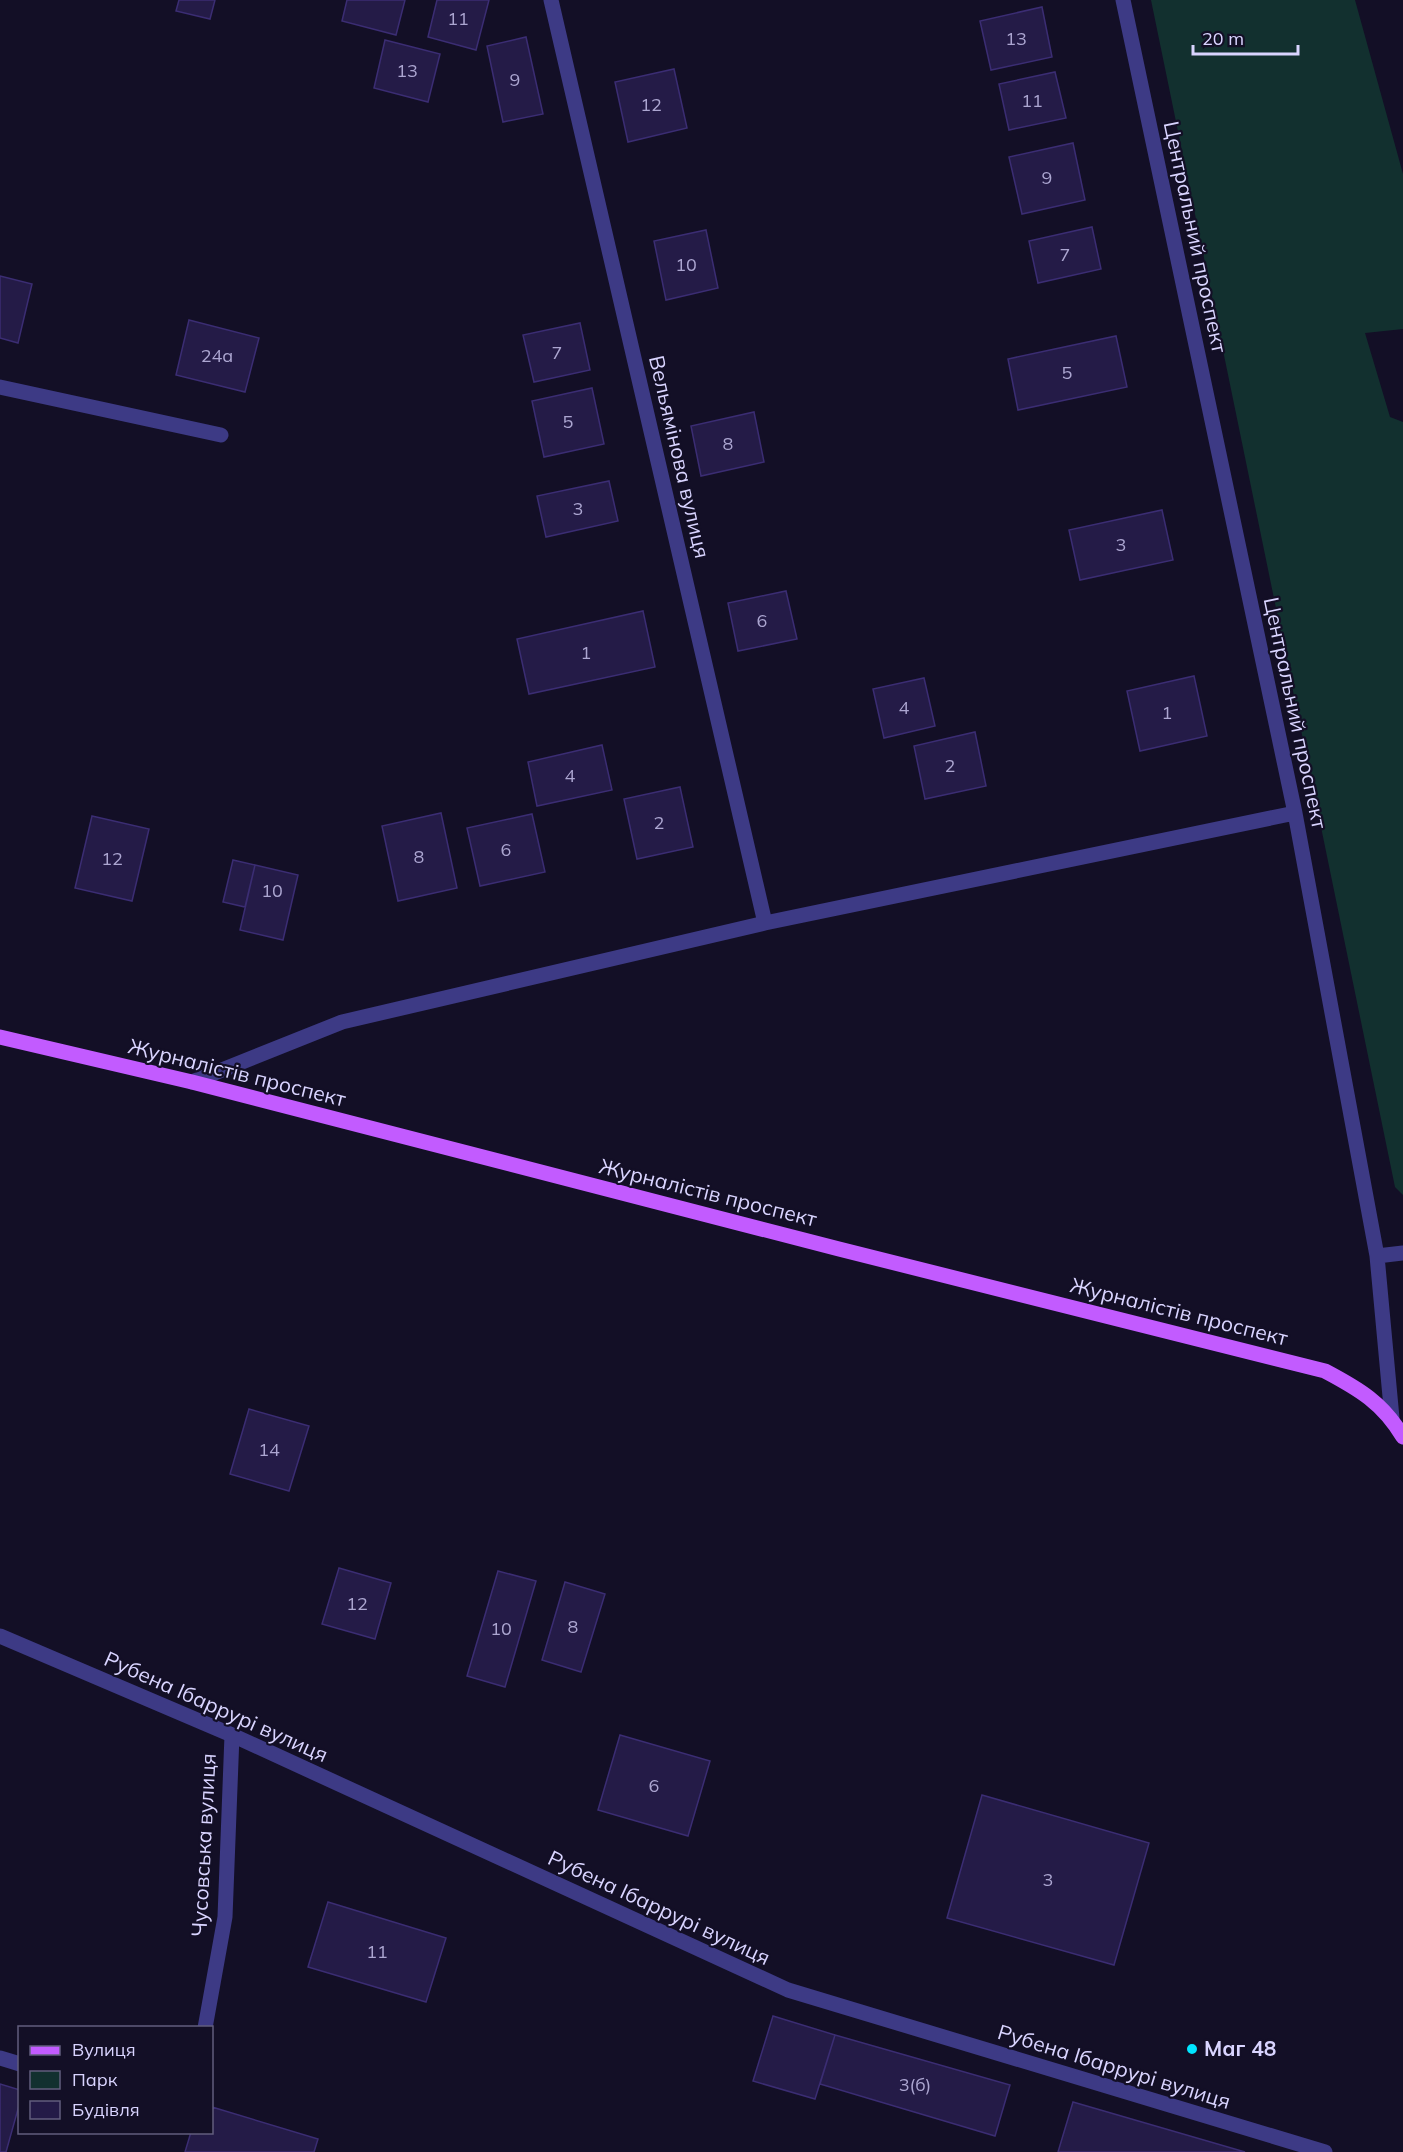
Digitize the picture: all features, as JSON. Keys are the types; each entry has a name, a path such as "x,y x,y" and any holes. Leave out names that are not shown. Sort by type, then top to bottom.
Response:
{"main road":[{"name":"Журналістів проспект","path":"0,1037 192,1082 839,1249 1325,1371 1364,1392 1392,1418"},
{"name":"Центральний проспект","path":"1392,1418 1403,1437"}],"street":[{"name":"Вельямінова вулиця","path":"551,0 765,923"},
{"name":"Центральний проспект","path":"1123,0 1295,813 1377,1256 1392,1418"},
{"path":"0,387 221,435"},
{"path":"192,1082 342,1022 765,923 1295,813"},
{"path":"1377,1256 1403,1253"},
{"name":"Рубена Ібаррурі вулиця","path":"0,1636 231,1735 788,1990 1325,2152"},
{"name":"Чусовська вулиця","path":"205,2026 225,1917 231,1735"},
{"path":"0,2058 18,2063"}],"green space":[{"path":"1151,0 1355,0 1403,174 1403,329 1365,333 1390,417 1403,422 1403,1195 1395,1187"}],"building":[{"path":"179,0 215,0 210,19 176,11"},
{"path":"347,0 405,0 396,35 342,21"},
{"path":"437,0 489,0 476,50 428,37"},
{"path":"1042,7 1052,57 991,70 980,21"},
{"path":"526,37 543,114 503,122 487,46"},
{"path":"385,40 440,54 428,102 374,88"},
{"path":"674,69 687,128 628,142 615,82"},
{"path":"1055,72 1066,118 1009,130 999,84"},
{"path":"1073,143 1085,200 1022,214 1009,157"},
{"path":"1092,227 1101,269 1038,283 1029,241"},
{"path":"706,230 718,288 666,300 654,241"},
{"path":"0,276 32,284 18,343 0,338"},
{"path":"189,320 259,338 245,392 176,375"},
{"path":"580,323 590,370 534,382 523,335"},
{"path":"1116,336 1127,387 1018,410 1008,359"},
{"path":"592,388 604,444 544,457 532,401"},
{"path":"754,412 764,462 701,476 691,426"},
{"path":"609,481 618,521 546,537 537,496"},
{"path":"1162,510 1173,560 1080,580 1069,530"},
{"path":"786,591 797,639 738,651 728,603"},
{"path":"643,611 655,667 529,694 517,639"},
{"path":"1194,676 1207,736 1140,751 1127,691"},
{"path":"924,678 935,726 884,738 873,689"},
{"path":"975,732 986,786 925,799 914,746"},
{"path":"602,745 612,790 537,806 528,762"},
{"path":"680,787 693,847 637,859 624,799"},
{"path":"441,813 457,888 398,901 382,826"},
{"path":"532,814 545,872 480,886 467,828"},
{"path":"92,816 149,829 132,901 75,888"},
{"path":"233,860 255,865 245,907 223,902"},
{"path":"255,865 298,875 283,940 240,930"},
{"path":"249,1409 309,1426 289,1491 230,1474"},
{"path":"339,1568 391,1583 375,1639 322,1624"},
{"path":"498,1571 536,1581 505,1687 467,1676"},
{"path":"565,1582 605,1594 581,1672 542,1660"},
{"path":"620,1735 710,1761 688,1836 598,1810"},
{"path":"982,1795 1149,1843 1114,1965 947,1918"},
{"path":"328,1902 446,1938 426,2002 308,1967"},
{"path":"773,2016 835,2035 815,2099 753,2081"},
{"path":"835,2035 1010,2085 995,2136 820,2084"},
{"path":"0,2084 18,2089 18,2109 6,2152 0,2152"},
{"path":"1073,2102 1245,2152 1058,2152"},
{"path":"213,2107 318,2139 314,2152 185,2152 190,2134 213,2134"}],"place":[{"name":"Маг 48","path":"1192,2049"}]}
